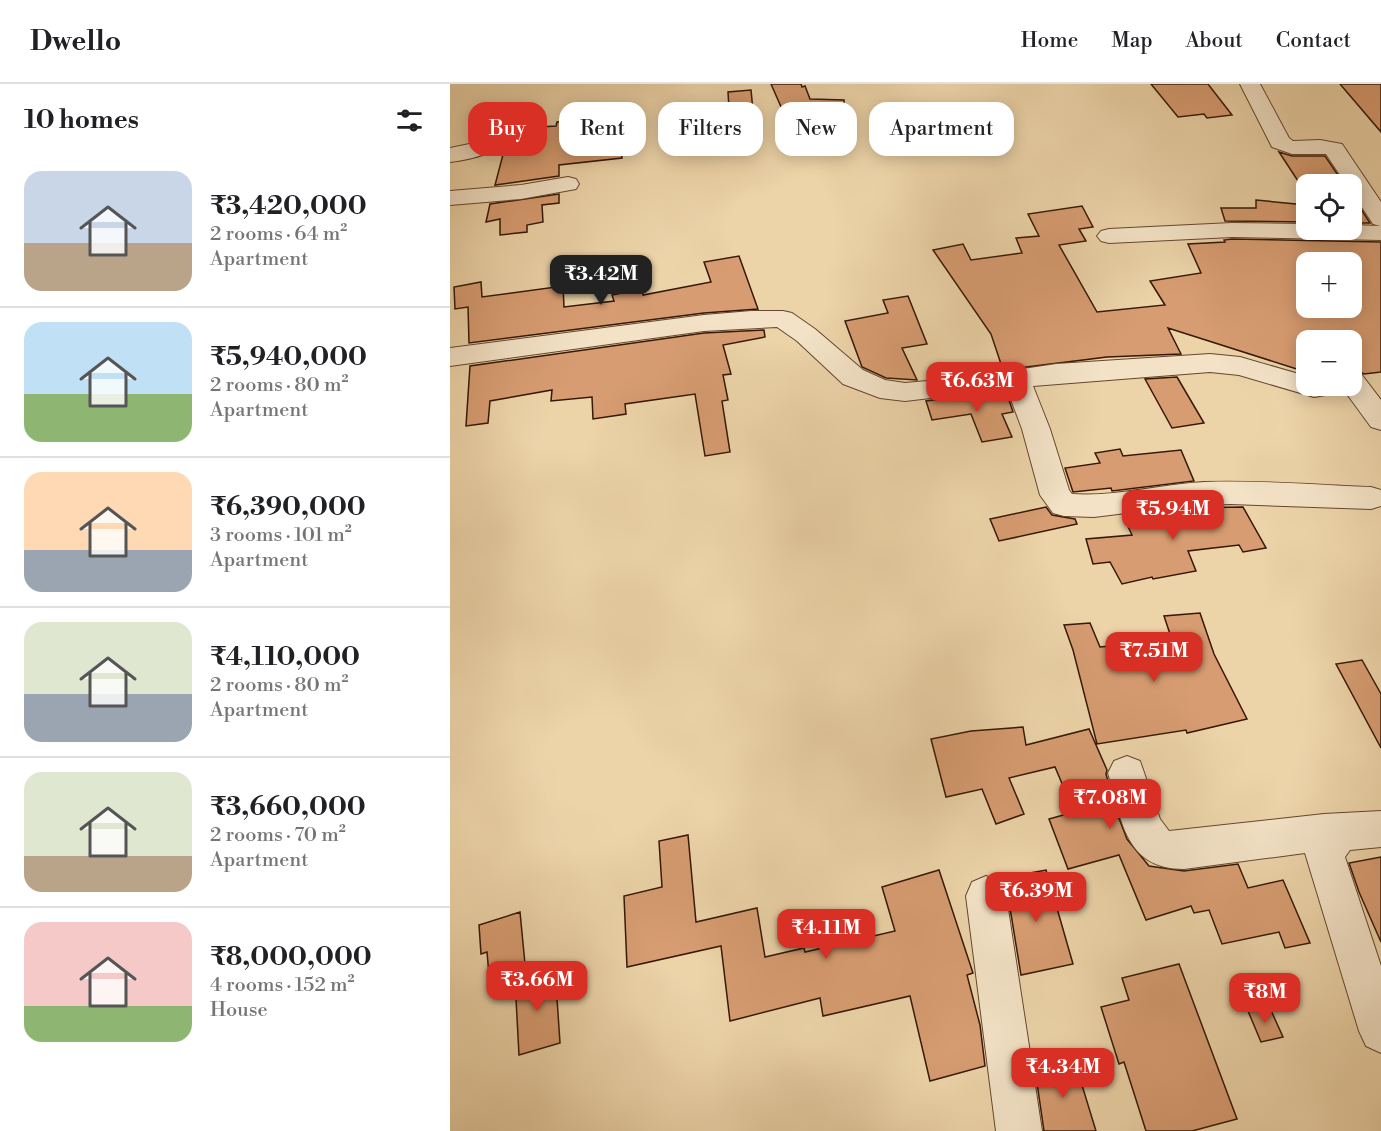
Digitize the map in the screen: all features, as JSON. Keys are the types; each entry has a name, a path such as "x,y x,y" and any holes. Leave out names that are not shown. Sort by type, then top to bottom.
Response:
{"street":[{"path":"1250,84 1265,117 1284,146 1326,146 1334,149 1381,219"},
{"path":"450,155 468,151"},
{"path":"450,198 521,192 568,184"},
{"path":"1109,236 1232,230 1381,233"},
{"path":"450,357 704,323 783,319 806,335 853,376 880,389 906,392 1130,366 1210,363 1240,366 1296,383"},
{"path":"1017,379 1036,429 1055,495 1064,506 1087,506 1183,495 1227,493 1378,504"},
{"path":"1362,381 1381,379"},
{"path":"1362,395 1381,420"},
{"path":"1128,773 1145,827 1152,843 1160,849 1184,850 1324,832 1381,829"},
{"path":"1339,833 1324,854 1381,1030"},
{"path":"986,896 1019,1131"}],"building":[{"path":"771,84 801,84 802,87 805,86 810,99 844,100 844,102 779,102"},
{"path":"1151,84 1208,84 1232,115 1207,118 1204,114 1178,117"},
{"path":"1340,84 1381,84 1381,132"},
{"path":"751,90 752,102 729,102 728,92"},
{"path":"559,122 559,156 622,156 622,158 559,165 559,176 495,185 503,156 547,156 547,127 556,126"},
{"path":"1279,152 1292,156 1325,156 1337,174 1296,174 1296,178"},
{"path":"559,194 559,203 542,205 543,222 527,225 527,232 500,235 500,219 486,222 490,204"},
{"path":"1256,200 1296,204 1296,222 1225,221 1221,208 1256,208"},
{"path":"1082,206 1093,227 1079,229 1086,241 1059,245 1097,312 1165,305 1150,281 1201,273 1188,244 1225,242 1224,240 1232,239 1381,242 1381,372 1362,373 1362,330 1296,330 1296,369 1168,328 1181,354 1107,357 1003,370 991,334 933,250 963,244 971,260 1022,253 1016,238 1039,236 1028,214"},
{"path":"1362,211 1370,223 1362,223"},
{"path":"739,256 758,309 704,313 469,343 468,307 455,309 454,287 481,282 482,297 563,286 564,307 614,301 612,295 642,289 643,295 711,282 704,262"},
{"path":"908,296 927,344 902,348 917,380 886,378 862,367 845,321 888,313 883,300"},
{"path":"764,330 765,337 723,345 731,374 723,375 728,400 722,401 730,452 705,456 695,394 625,404 626,414 593,419 592,397 551,401 552,390 490,401 488,423 466,426 470,366 704,333"},
{"path":"1177,377 1204,423 1172,428 1145,379"},
{"path":"1006,391 1013,412 1002,414 1012,437 982,442 971,414 932,420 926,401"},
{"path":"1120,449 1123,456 1181,450 1194,481 1112,491 1111,488 1073,492 1065,468 1100,463 1095,453"},
{"path":"1046,507 1052,515 1075,519 1077,524 999,541 990,519"},
{"path":"1243,507 1266,548 1243,552 1239,545 1188,551 1196,571 1122,584 1110,562 1093,564 1086,539 1132,535 1123,516 1183,508"},
{"path":"1200,613 1214,654 1247,719 1187,733 1186,730 1097,744 1073,650 1064,625 1090,623 1100,647 1172,640 1164,616"},
{"path":"1362,660 1381,694 1381,748 1336,664"},
{"path":"1023,727 1026,745 1089,729 1107,770 1106,774 1115,808 1127,839 1149,866 1184,871 1238,864 1248,888 1283,880 1310,943 1285,948 1279,932 1222,944 1209,910 1194,913 1191,906 1146,920 1119,855 1068,869 1049,819 1074,812 1055,767 1009,778 1024,814 996,824 982,789 946,797 931,739 971,731"},
{"path":"688,835 696,922 757,908 765,957 804,948 805,952 895,931 882,887 939,870 973,973 967,975 980,1025 985,1066 930,1081 910,996 823,1016 820,998 730,1021 721,946 627,967 624,896 662,887 659,841"},
{"path":"1381,857 1381,942 1349,863"},
{"path":"1046,870 1073,964 1021,975 1008,896 1002,881 998,879"},
{"path":"520,912 525,964 489,975 487,952 481,954 479,925"},
{"path":"1179,964 1237,1119 1192,1131 1146,1131 1124,1062 1119,1064 1101,1007 1129,1000 1122,978"},
{"path":"555,969 560,1043 519,1055 515,980"},
{"path":"1269,1006 1283,1037 1261,1042 1248,1011"},
{"path":"1074,1059 1096,1131 1044,1131 1035,1069"}]}
